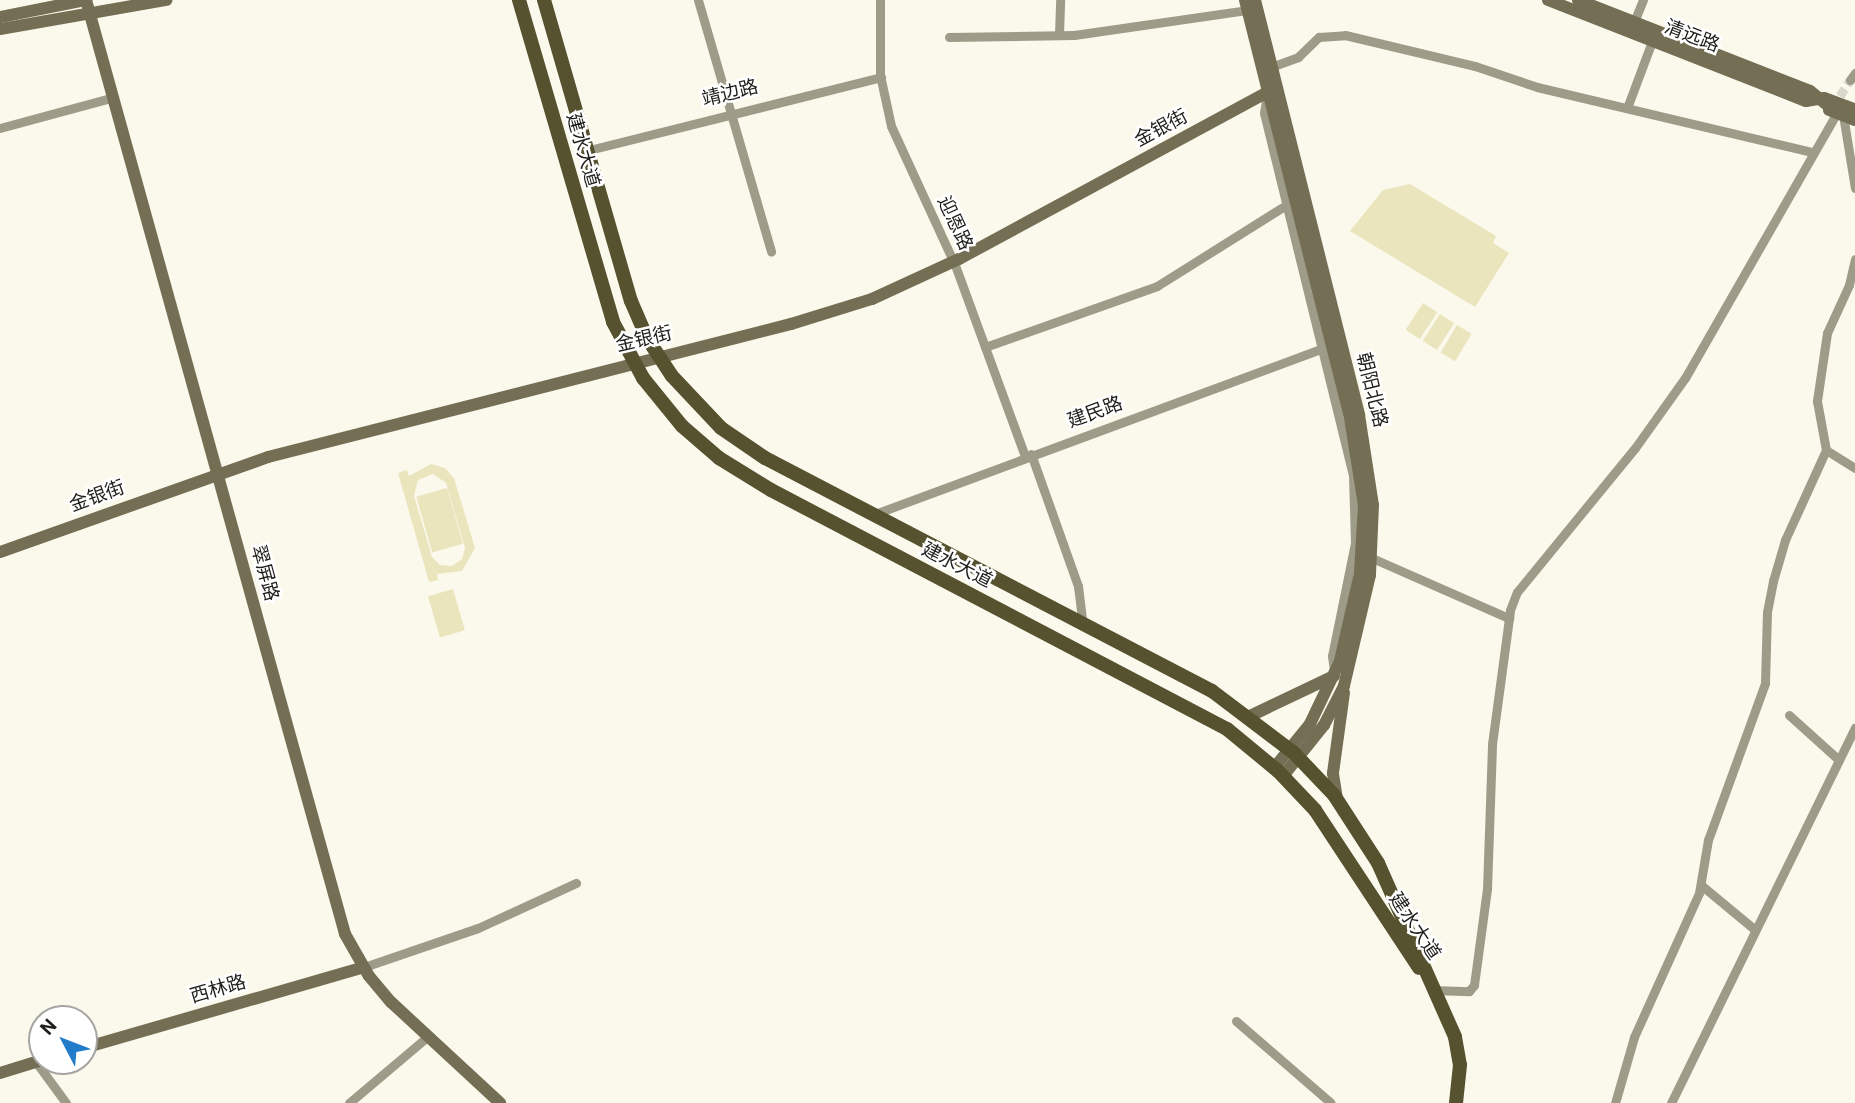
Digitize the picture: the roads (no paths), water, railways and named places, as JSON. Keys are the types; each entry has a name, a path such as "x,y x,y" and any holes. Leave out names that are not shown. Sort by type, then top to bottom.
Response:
{"main road":[{"name":"建水大道","path":"519,0 608,309 633,362 687,431 752,479 1200,712 1278,772 1324,823 1430,984"},
{"name":"建水大道","path":"544,0 631,301 658,356 700,409 733,438 872,515 1212,691 1250,716 1294,753 1337,799 1378,863 1430,984"},
{"path":"1430,984 1457,1046 1456,1103"}],"street":[{"path":"0,17 87,4 166,0"},
{"path":"698,0 771,252"},
{"name":"迎恩路","path":"880,0 881,77 891,127 954,262 1078,586 1083,625"},
{"path":"1059,34 1060,0"},
{"name":"清远路","path":"1548,0 1806,101 1839,107"},
{"name":"清远路","path":"1578,0 1839,107"},
{"path":"1634,22 1643,0"},
{"path":"949,37 1059,34 1249,3"},
{"name":"朝阳北路","path":"1249,3 1271,66 1367,452 1373,505 1372,558 1344,686 1324,724 1278,772"},
{"name":"朝阳北路","path":"1249,3 1326,347 1358,454 1364,523 1357,592 1335,676 1294,753"},
{"path":"0,29 87,4"},
{"name":"翠屏路","path":"87,4 218,472 316,838 345,934 363,967 427,1037 500,1103"},
{"path":"1271,66 1297,57 1319,37 1345,35 1415,50 1538,88 1812,152"},
{"path":"1627,108 1652,41"},
{"name":"靖边路","path":"589,150 732,111 881,77"},
{"path":"1268,92 1264,113 1286,205 1326,347"},
{"name":"金银街","path":"0,552 218,472 846,308 954,262 1268,92"},
{"path":"0,128 114,97"},
{"path":"1806,101 1855,109"},
{"path":"1430,984 1469,991 1474,985 1487,889 1492,744 1509,618 1526,578 1635,447 1685,378 1839,107"},
{"path":"1839,107 1855,188"},
{"path":"985,347 1157,286 1286,205"},
{"path":"1615,1103 1634,1037 1700,885 1709,840 1765,683 1767,612 1773,581 1786,540 1826,450 1817,401 1820,370 1829,324 1849,285 1855,259"},
{"name":"建民路","path":"872,515 1028,455 1326,347"},
{"path":"1826,450 1855,467"},
{"path":"1372,558 1509,618"},
{"path":"1250,716 1335,676"},
{"path":"1337,799 1333,773 1344,686"},
{"path":"1789,715 1839,760"},
{"path":"1671,1103 1754,929 1855,728"},
{"path":"363,967 478,928 576,883"},
{"path":"1700,885 1754,929"},
{"name":"西林路","path":"98,1044 363,967"},
{"path":"1236,1021 1331,1103"},
{"path":"349,1103 427,1037"},
{"path":"0,1073 28,1064"},
{"path":"48,1075 66,1103"}],"tunnel":[{"path":"1840,96 1850,80"}]}
